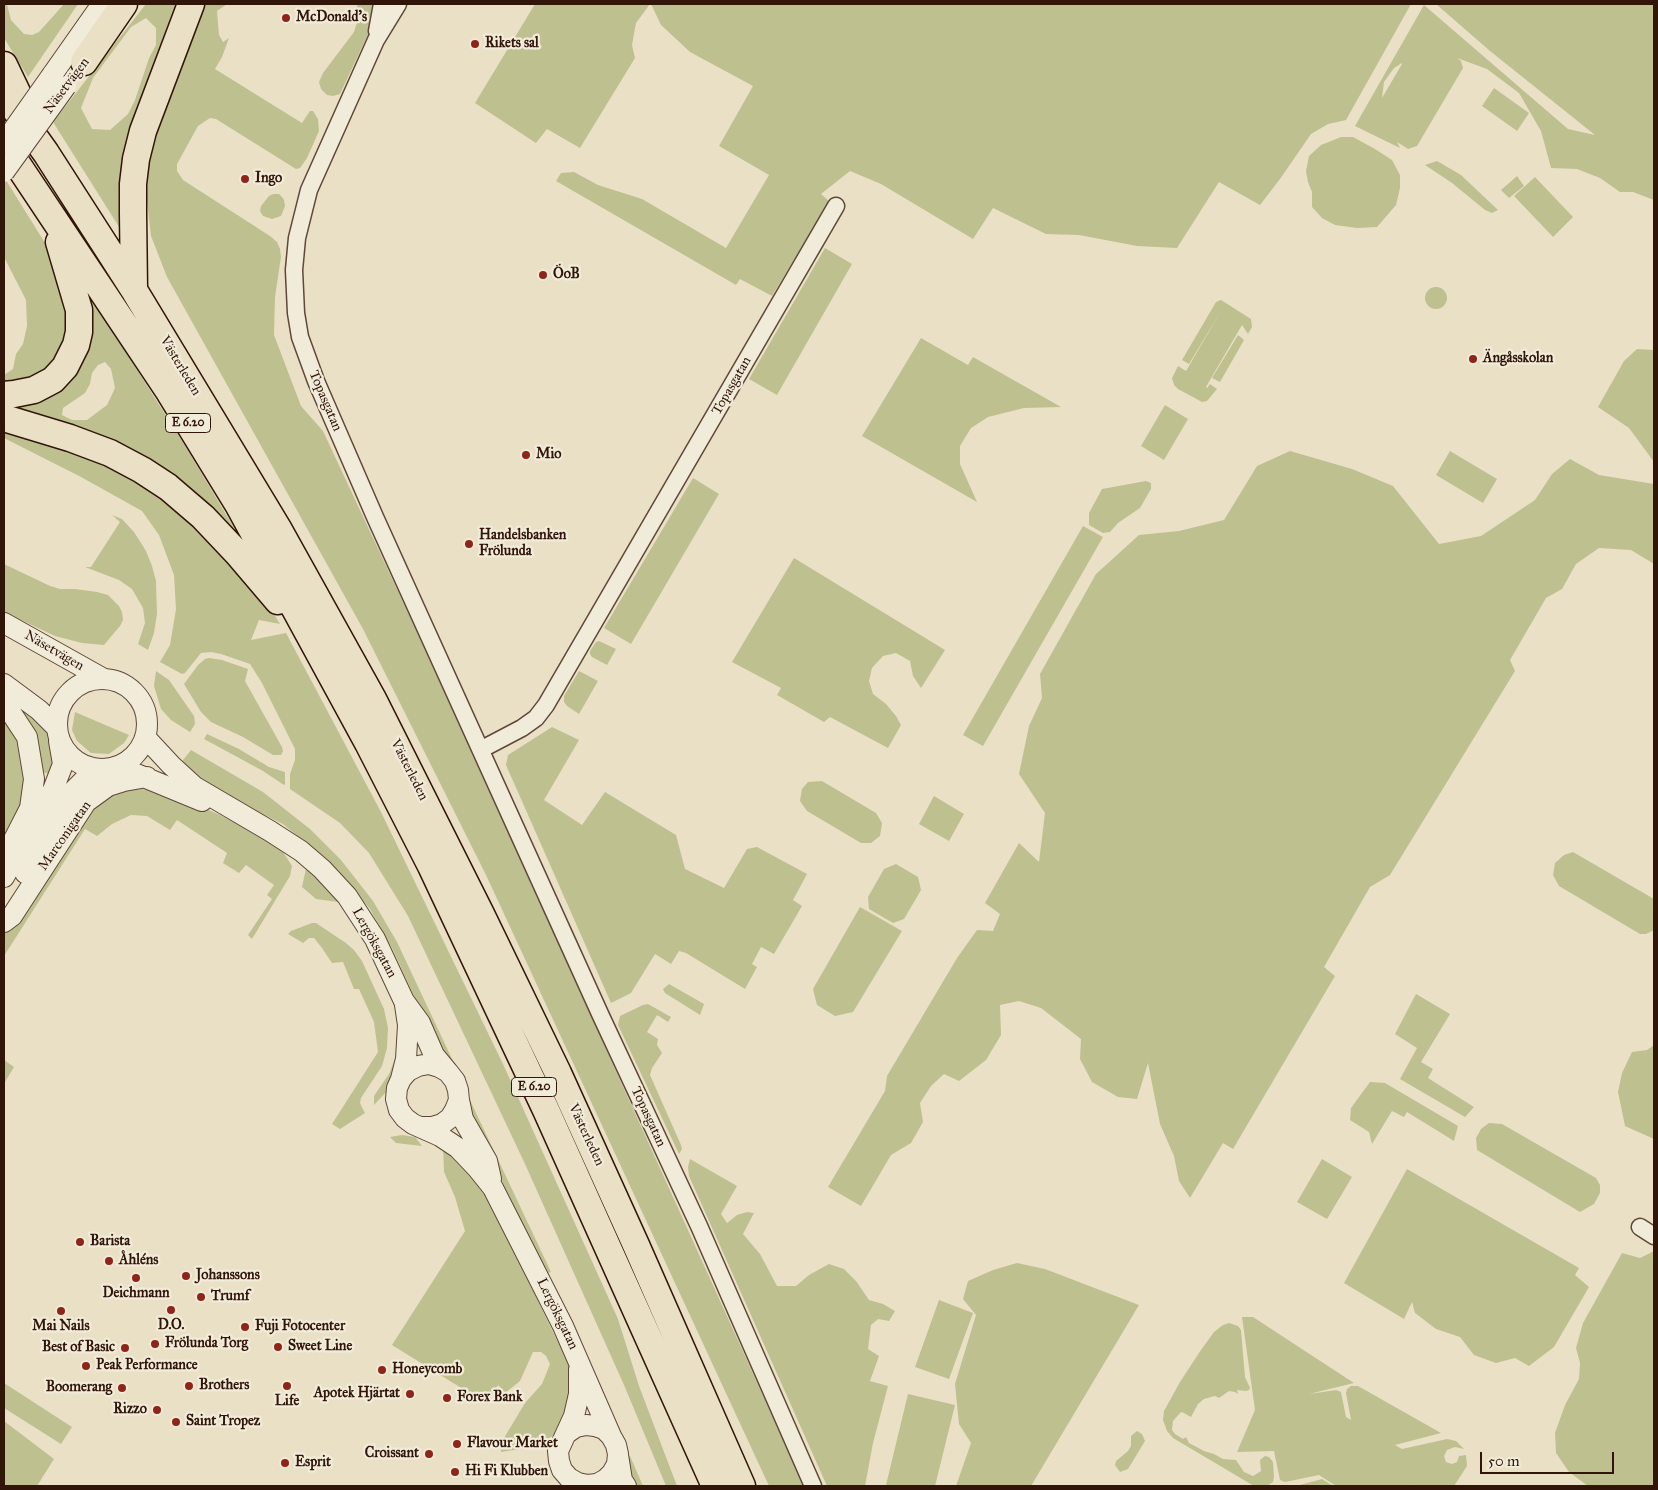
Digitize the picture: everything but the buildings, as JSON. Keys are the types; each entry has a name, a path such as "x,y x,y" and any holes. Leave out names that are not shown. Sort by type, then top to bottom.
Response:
{"highway":[{"path":"84,62 124,4"},
{"path":"134,290 133,194 136,159 143,132 191,4"},
{"path":"4,65 46,153"},
{"name":"Västerleden","path":"4,94 46,153 134,290 279,530 378,708 555,1067 743,1486"},
{"name":"Västerleden","path":"4,144 168,390 239,506 368,743 431,866 542,1102 715,1486"},
{"path":"4,395 34,390 53,380 65,367 76,345 79,332 79,310 47,208"},
{"path":"4,418 70,438 110,453 142,470 168,488 203,517 238,554 316,645"}],"street":[{"name":"Näsetvägen","path":"4,172 59,81 102,4"},
{"name":"Näsetvägen","path":"4,144 59,81 84,62 135,4"},
{"name":"Topasgatan","path":"376,40 382,4"},
{"name":"Topasgatan","path":"398,4 376,40 308,190 297,238 294,270 296,313 300,337 320,390 375,517 482,749 601,1016 699,1226 813,1486"},
{"name":"Topasgatan","path":"482,749 522,728 536,718 546,705 836,206"},
{"name":"Näsetvägen","path":"4,623 104,679"},
{"path":"4,684 39,710 57,733 65,752 76,762 89,768 110,768 135,755 145,737 146,720 141,703 134,693 125,685 104,679 83,683 67,695 58,710 57,733"},
{"path":"4,702 27,737 34,779 30,808 4,859"},
{"name":"Marconigatan","path":"4,877 53,790 63,764 57,733"},
{"name":"Lergöksgatan","path":"145,737 195,787 301,851 322,869 347,896 375,939 404,1000 420,1022 434,1055 455,1081 463,1119 487,1161 494,1188 579,1360 615,1445 622,1480 626,1486"},
{"name":"Marconigatan","path":"4,910 65,803 83,781 110,768"},
{"name":"Lergöksgatan","path":"110,768 147,777 270,831"},
{"name":"Marconigatan","path":"4,922 12,916 86,802 108,786 147,777"},
{"name":"Lergöksgatan","path":"404,1000 408,1025 406,1059 397,1088 396,1099 399,1110 413,1124 440,1136 458,1148 494,1188"},
{"path":"401,1078 408,1071 428,1064 448,1072"},
{"path":"422,1127 442,1124 456,1110 458,1100"},
{"name":"Lergöksgatan","path":"579,1360 579,1394 574,1416 558,1451 562,1470 569,1478 580,1485 597,1484 606,1479 617,1464 615,1445"},
{"path":"567,1433 576,1427 595,1426 604,1429 615,1445"}],"green space":[{"path":"4,4 7,4 11,20 24,34 32,35 39,32 64,4 78,4 28,77 4,38"},
{"path":"146,4 180,4 126,238 53,122","holes":["146,18 156,28 156,45 149,58 135,100 128,114 110,130 92,129 81,108 93,78 131,27"]},
{"path":"200,4 227,4 217,11 219,35 223,42 229,38 215,69 302,123 310,111 313,111 318,119 319,131 307,158 300,168 296,169 216,119 210,118 198,126 177,164 177,171 183,180 277,242 281,257 275,297 274,335 301,406 323,431 417,632 804,1486 769,1486 486,875 363,629 167,277 151,236 146,193 149,146"},
{"path":"357,4 374,4 370,30 340,94 327,95 321,89 319,82 323,73 354,32 358,19"},
{"path":"535,4 650,4 636,23 632,45 635,58 580,148 547,129 536,143 475,103"},
{"path":"651,4 1411,4 1346,120 1328,124 1311,134 1260,205 1219,182 1177,248 1137,246 1079,235 1046,234 993,208 973,239 881,184 850,171 821,194 829,201 772,296 740,279 736,285 556,181 561,173 574,172 598,185 642,199 726,248 769,175 719,146 753,86 690,52 661,25"},
{"path":"1436,4 1654,4 1654,200 1633,192 1620,192 1600,178 1577,169 1551,168 1541,131 1519,93 1487,69 1457,58 1461,61 1463,68 1417,146 1408,149 1397,142 1400,148 1355,126 1424,5 1568,129 1595,135 1490,51","holes":["1402,64 1382,98 1384,82 1394,68"]},
{"path":"1494,88 1529,113 1517,131 1482,106"},
{"path":"1341,137 1353,137 1375,149 1392,160 1400,175 1400,188 1396,205 1377,227 1357,228 1335,225 1322,218 1312,207 1312,192 1306,171 1309,156 1321,145"},
{"path":"1437,161 1461,175 1498,210 1492,213 1485,210 1452,183 1425,165"},
{"path":"1517,176 1524,186 1509,198 1501,190"},
{"path":"4,177 50,251 72,316 62,356 39,375 15,383 4,382 4,375 13,369 16,354 23,344 27,326 26,300 4,257"},
{"path":"1535,177 1573,217 1553,237 1514,196"},
{"path":"273,194 279,194 282,197 285,206 281,216 272,219 263,216 260,211 261,206"},
{"path":"825,248 852,264 777,395 749,379"},
{"path":"1436,287 1444,290 1447,298 1444,306 1436,309 1428,306 1425,298 1428,290"},
{"path":"91,300 94,302 184,444 239,536 10,405 28,403 88,302","holes":["105,362 111,369 115,388 107,405 87,420 72,420 62,415 63,408 85,393 90,384 92,373 98,365"]},
{"path":"1221,300 1251,319 1252,327 1248,334 1242,325 1206,387 1210,384 1217,389 1207,401 1202,402 1178,389 1174,385 1172,378 1178,366 1186,371 1221,311 1189,364 1182,360 1216,302"},
{"path":"1238,335 1244,340 1220,382 1212,378"},
{"path":"921,338 968,365 973,357 1061,407 1024,408 988,417 971,428 960,446 960,464 977,502 862,436"},
{"path":"1637,349 1654,350 1654,462 1629,428 1598,407 1624,361"},
{"path":"1165,405 1188,419 1164,460 1141,446"},
{"path":"4,425 148,480 260,591 280,624 259,620 251,640 286,633 381,812 503,1064 618,1319 639,1386 677,1486 666,1486 624,1385 525,1164 408,916 369,853 340,823 290,789 290,774 295,760 295,749 262,683 250,664 221,654 201,653 185,673 182,674 160,662 170,645 176,609 174,575 159,535 142,511 81,477 4,438"},
{"path":"1290,451 1352,469 1393,486 1439,544 1481,536 1535,500 1552,474 1570,459 1599,475 1654,484 1654,564 1631,550 1599,548 1576,564 1562,589 1546,598 1510,660 1515,671 1390,875 1370,887 1324,967 1335,976 1233,1149 1223,1143 1190,1198 1179,1181 1174,1156 1160,1124 1148,1063 1137,1099 1118,1097 1092,1082 1080,1059 1081,1039 1041,1008 1019,1001 1000,1005 1001,1035 986,1060 959,1081 944,1074 931,1086 920,1103 923,1122 911,1143 891,1155 861,1206 828,1187 885,1091 887,1076 957,958 977,930 993,931 1000,914 985,903 1019,843 1039,862 1045,813 1019,774 1029,726 1042,698 1040,674 1096,574 1139,535 1179,531 1224,520 1257,466"},
{"path":"1450,451 1497,479 1483,503 1436,475"},
{"path":"693,478 719,494 631,644 604,628"},
{"path":"1146,481 1151,483 1151,489 1140,508 1118,523 1110,532 1103,533 1089,525 1089,513 1102,489"},
{"path":"112,515 122,519 134,532 146,551 156,581 157,614 154,633 148,650 138,644 145,623 143,608 132,589 119,580 85,567 91,567 120,522"},
{"path":"1083,526 1103,537 983,746 963,735"},
{"path":"794,558 945,650 921,688 913,676 910,661 896,653 883,656 872,668 869,681 873,694 886,704 901,725 888,748 830,717 824,722 777,695 781,688 732,662"},
{"path":"4,564 60,589 75,589 108,595 122,612 123,620 120,626 104,645 82,643 55,636 4,612"},
{"path":"599,641 616,649 607,665 590,654 596,642"},
{"path":"209,658 222,660 248,669 245,681 282,747 281,755 273,755 243,737 211,722 201,712 184,684 198,665"},
{"path":"156,671 169,680 194,716 195,724 190,732 171,720 161,709 154,686"},
{"path":"579,671 598,681 579,714 567,706 564,702 564,696"},
{"path":"4,689 47,729 53,747 55,764 52,775 40,771"},
{"path":"4,711 19,735 27,765 22,811 4,847"},
{"path":"75,712 129,735 124,743 109,754 91,753 77,741 72,730"},
{"path":"552,727 579,740 544,800 582,825 605,792 676,835 685,869 724,888 747,849 757,847 807,874 793,900 802,906 774,954 761,947 752,964 757,967 745,989 686,953 679,951 671,964 655,954 631,993 611,1003 506,765 508,755"},
{"path":"207,734 239,749 269,767 285,772 285,784 204,739"},
{"path":"191,750 263,792 310,829 341,860 373,901 397,942 453,1061 449,1064 438,1048 392,948 370,909 333,866 283,824 227,797 179,765"},
{"path":"822,781 876,813 882,823 880,836 871,843 861,843 807,811 800,801 802,789 808,782"},
{"path":"142,789 160,792 191,802 266,839 283,852 292,866 290,876 252,939 248,935 272,899 267,895 274,885 246,865 239,873 223,863 227,853 177,820 170,830 147,816 131,815 112,824 97,836 85,829 4,956 4,935 85,813 115,791"},
{"path":"934,796 964,814 949,841 919,824"},
{"path":"1573,852 1654,899 1654,930 1646,934 1640,934 1559,886 1553,875 1555,863 1564,855"},
{"path":"896,864 918,877 921,890 904,919 893,923 869,909 868,897 884,869"},
{"path":"306,869 330,891 338,902 316,899 302,887"},
{"path":"860,907 902,931 853,1012 835,1016 817,1005 813,989"},
{"path":"316,923 346,943 362,961 384,1009 388,1028 387,1048 382,1066 361,1098 360,1103 365,1113 340,1129 332,1124 378,1052 374,1022 359,989 354,989 343,962 332,963 314,938 309,938 303,943 288,934"},
{"path":"669,984 704,1004 700,1015 665,993 663,989"},
{"path":"1416,994 1450,1014 1421,1062 1433,1069 1428,1078 1474,1107 1465,1117 1400,1079 1417,1048 1395,1034"},
{"path":"648,1004 671,1017 668,1022 657,1015 647,1032 658,1039 657,1045 662,1053 652,1068 650,1075 681,1145 682,1149 679,1154 618,1025 620,1016"},
{"path":"1654,1045 1654,1139 1625,1126 1618,1092 1622,1073 1632,1052 1647,1050"},
{"path":"395,1059 400,1060 389,1089 374,1105 374,1096 389,1074"},
{"path":"4,1060 14,1067 5,1082 4,1081"},
{"path":"1370,1082 1385,1083 1458,1126 1454,1141 1407,1112 1404,1117 1392,1111 1372,1144 1369,1132 1350,1120 1351,1108"},
{"path":"469,1098 551,1272 545,1274 494,1164 468,1116"},
{"path":"1489,1123 1502,1124 1596,1178 1600,1185 1600,1193 1594,1204 1580,1212 1477,1150 1476,1138 1481,1129"},
{"path":"402,1135 415,1137 422,1146 396,1143 390,1137"},
{"path":"443,1146 473,1174 487,1196 570,1367 571,1400 559,1431 537,1448 501,1452 501,1443 525,1403 542,1384 550,1364 546,1356 541,1352 533,1352 520,1381 505,1393 498,1385 487,1404 392,1345 465,1231 455,1197 444,1172"},
{"path":"690,1159 737,1186 721,1214 727,1223 737,1215 747,1212 754,1213 743,1234 760,1254 777,1286 796,1286 809,1275 829,1264 844,1269 856,1281 869,1300 883,1304 895,1311 889,1321 878,1319 871,1325 868,1349 879,1356 870,1381 888,1386 873,1443 865,1486 827,1486 689,1176 688,1167"},
{"path":"1322,1159 1352,1177 1327,1219 1297,1202"},
{"path":"1407,1169 1579,1268 1575,1275 1589,1287 1554,1347 1529,1366 1515,1358 1496,1363 1474,1355 1460,1337 1436,1329 1415,1313 1412,1302 1404,1319 1344,1283"},
{"path":"1654,1251 1654,1486 1588,1486 1569,1472 1556,1453 1555,1433 1565,1405 1579,1379 1580,1363 1576,1348 1583,1323 1622,1253 1640,1258"},
{"path":"1017,1263 1045,1269 1139,1305 1031,1486 956,1486 971,1443 959,1424 955,1384 976,1315 963,1299 968,1281 993,1270"},
{"path":"939,1300 973,1313 949,1379 915,1367"},
{"path":"1242,1317 1253,1317 1354,1383 1309,1394 1336,1390 1341,1392 1346,1417 1351,1420 1346,1393 1347,1389 1351,1386 1358,1386 1441,1433 1395,1445 1402,1449 1447,1439 1456,1441 1464,1449 1455,1447 1447,1450 1444,1456 1446,1462 1452,1464 1457,1462 1459,1456 1466,1455 1467,1466 1454,1486 1410,1486 1411,1484 1409,1486 1336,1486 1319,1475 1285,1482 1280,1480 1274,1451 1237,1452 1255,1410"},
{"path":"1229,1323 1238,1326 1241,1330 1245,1377 1250,1388 1249,1390 1237,1390 1238,1394 1229,1391 1219,1398 1215,1396 1204,1399 1198,1404 1191,1417 1182,1412 1180,1413 1173,1421 1172,1430 1183,1439 1186,1437 1189,1443 1204,1451 1223,1459 1236,1460 1244,1472 1253,1476 1261,1471 1260,1460 1265,1456 1269,1457 1273,1462 1274,1477 1273,1482 1267,1486 1254,1486 1173,1438 1167,1431 1163,1420 1164,1411 1201,1350 1214,1332"},
{"path":"4,1383 72,1427 61,1444 4,1408"},
{"path":"908,1394 955,1405 935,1486 886,1485"},
{"path":"4,1421 54,1459 37,1486 4,1486"},
{"path":"1137,1431 1142,1434 1145,1441 1128,1469 1120,1472 1115,1465 1116,1461 1128,1451 1131,1446 1131,1436"},
{"path":"630,1456 643,1486 633,1486 625,1459"},
{"path":"1322,1479 1333,1486 1296,1486"}],"place":[{"name":"McDonald's","path":"286,18"},
{"name":"Rikets sal","path":"475,44"},
{"name":"Ingo","path":"245,179"},
{"name":"ÖoB","path":"543,275"},
{"name":"Ängåsskolan","path":"1473,359"},
{"name":"Mio","path":"526,455"},
{"name":"Handelsbanken Frölunda","path":"469,544"},
{"name":"Barista","path":"80,1242"},
{"name":"Åhléns","path":"109,1261"},
{"name":"Johanssons","path":"186,1276"},
{"name":"Deichmann","path":"136,1278"},
{"name":"Trumf","path":"201,1297"},
{"name":"D.O.","path":"171,1310"},
{"name":"Mai Nails","path":"61,1311"},
{"name":"Fuji Fotocenter","path":"245,1327"},
{"name":"Frölunda Torg","path":"155,1344"},
{"name":"Sweet Line","path":"278,1347"},
{"name":"Best of Basic","path":"125,1348"},
{"name":"Peak Performance","path":"86,1366"},
{"name":"Honeycomb","path":"382,1370"},
{"name":"Brothers","path":"189,1386"},
{"name":"Life","path":"287,1386"},
{"name":"Boomerang","path":"122,1388"},
{"name":"Apotek Hjärtat","path":"410,1394"},
{"name":"Forex Bank","path":"447,1398"},
{"name":"Rizzo","path":"157,1410"},
{"name":"Saint Tropez","path":"176,1422"},
{"name":"Flavour Market","path":"457,1444"},
{"name":"Croissant","path":"429,1454"},
{"name":"Esprit","path":"285,1463"},
{"name":"Hi Fi Klubben","path":"455,1472"}]}
